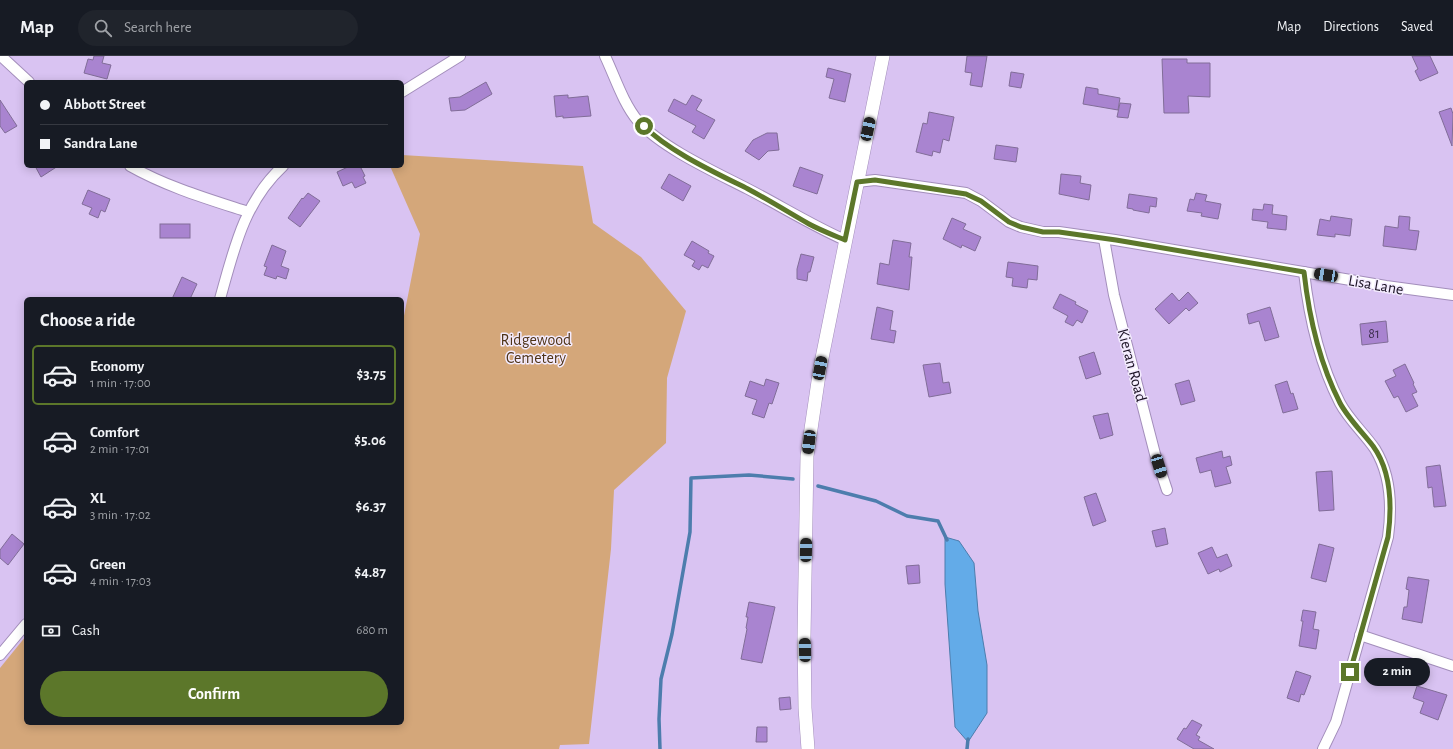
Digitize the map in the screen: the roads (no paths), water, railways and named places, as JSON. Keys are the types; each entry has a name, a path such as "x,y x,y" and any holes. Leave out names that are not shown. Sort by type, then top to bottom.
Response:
{"street":[{"path":"404,91 460,56"},
{"path":"605,56 628,106 638,120 650,132 672,148 716,173 810,224 845,240"},
{"path":"808,749 804,637 808,456 820,368 883,56"},
{"path":"2,57 27,80"},
{"path":"134,168 161,182 248,212"},
{"path":"221,297 238,236 248,212 258,194 272,176 281,168"},
{"name":"Lisa Lane","path":"857,182 875,180 955,191 981,201 1009,222 1021,227 1043,232 1059,232 1104,238 1304,272 1453,295"},
{"name":"Kieran Road","path":"1104,238 1114,295 1155,454 1167,490"},
{"path":"1304,272 1312,323 1329,380 1341,404 1374,448 1380,459 1388,482 1390,520 1388,537 1336,722 1323,749"},
{"path":"0,655 24,626"},
{"path":"1360,635 1453,666"}],"water":[{"path":"945,537 959,541 974,563 978,611 987,665 987,713 968,742 955,727 945,584"}],"waterway":[{"path":"660,749 659,719 661,679 672,634 690,532 691,478 749,475 793,479"},
{"path":"818,486 876,501 907,516 938,521 947,540"},
{"path":"967,749 968,739"}],"park label":[{"name":"Ridgewood Cemetery","path":"536,348"}]}
